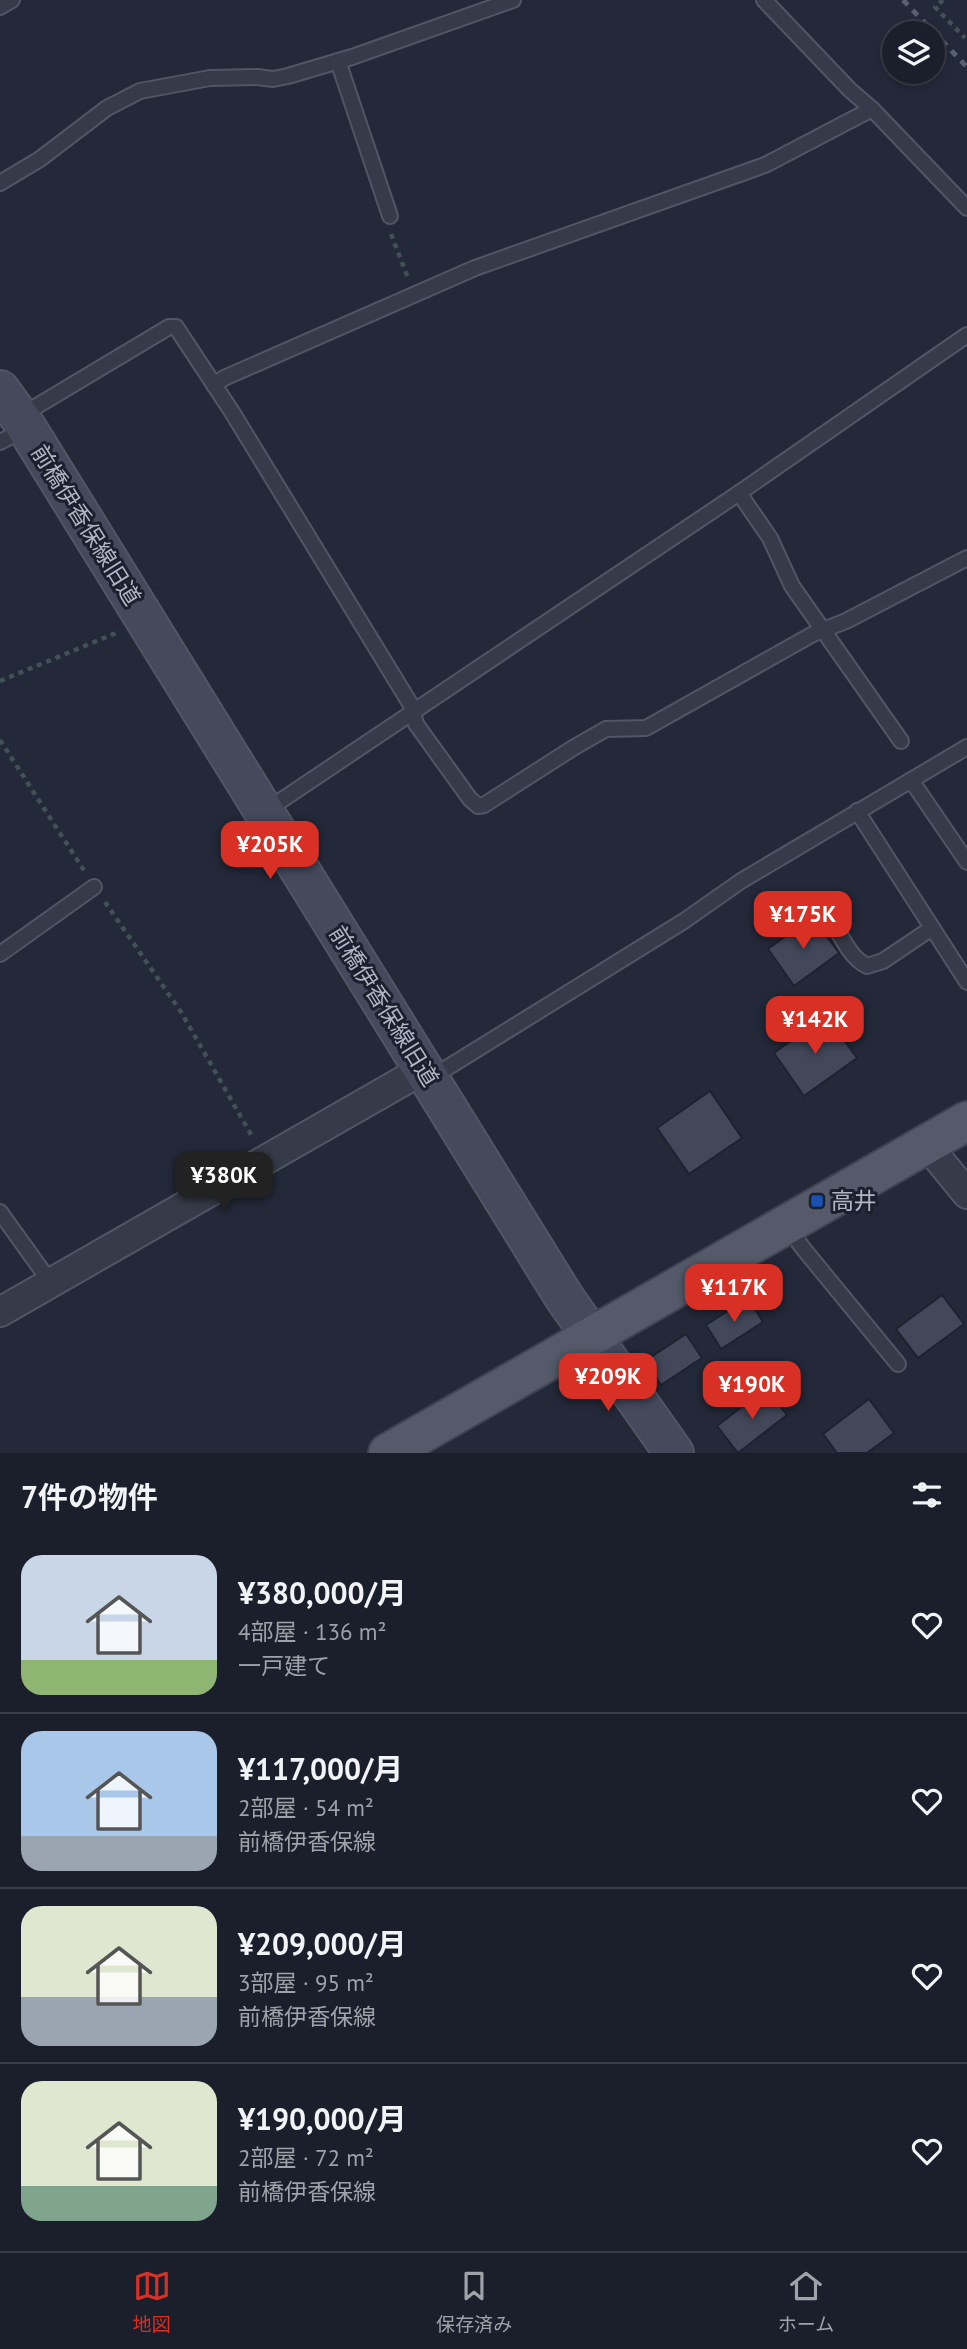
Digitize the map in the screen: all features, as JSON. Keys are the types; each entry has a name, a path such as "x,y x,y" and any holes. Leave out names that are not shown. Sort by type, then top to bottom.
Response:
{"main road":[{"path":"388,1453 967,1121"}],"street":[{"name":"前橋伊香保線旧道","path":"0,390 11,432 143,618 592,1338 674,1453"},
{"path":"0,1312 424,1069"},
{"path":"927,1145 967,1194"}],"lane":[{"path":"0,7 12,0"},
{"path":"0,183 40,159 107,108 140,91 209,78 273,79 338,61 513,0"},
{"path":"765,0 967,208"},
{"path":"338,61 390,216"},
{"path":"214,385 224,378 475,268 765,164 872,110"},
{"path":"11,432 32,409 169,327 176,327 411,705 416,724 478,807 484,806 600,732 606,729 646,728 723,683 967,558"},
{"path":"263,813 739,493 967,335"},
{"path":"739,493 770,538 792,586 901,741"},
{"path":"424,1069 442,1071 684,921 731,887 967,747"},
{"path":"911,779 967,862"},
{"path":"857,811 967,982"},
{"path":"0,954 94,887"},
{"path":"791,908 803,902 814,901 824,908 854,956 867,966 883,961 932,928"},
{"path":"0,1212 51,1283"},
{"path":"787,1226 898,1364"}],"path":[{"path":"943,0 935,7 965,38"},
{"path":"390,216 388,226 415,295"},
{"path":"0,681 131,627 143,618"},
{"path":"0,740 94,887 181,1012 266,1160"}],"building":[{"path":"812,917 839,953 794,986 768,949"},
{"path":"826,1015 857,1058 804,1096 774,1053"},
{"path":"710,1091 742,1138 689,1174 657,1128"},
{"path":"942,1295 964,1324 918,1358 896,1329"},
{"path":"748,1298 763,1322 721,1349 706,1325"},
{"path":"686,1334 702,1358 661,1385 645,1361"},
{"path":"766,1388 787,1415 738,1453 717,1426"},
{"path":"869,1399 894,1433 867,1453 837,1453 823,1434"}],"railway":[{"path":"903,0 967,67"}],"place":[{"name":"高井","path":"817,1201"}]}
